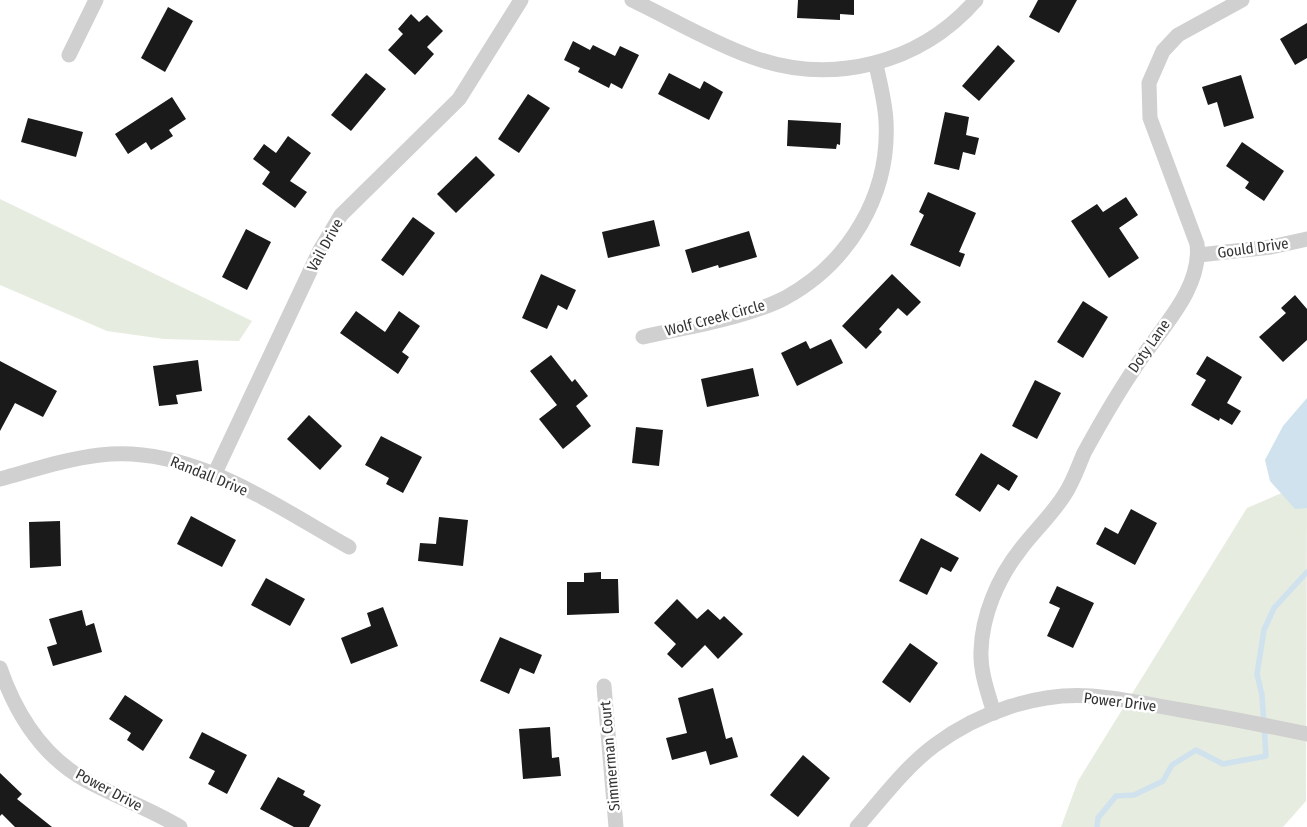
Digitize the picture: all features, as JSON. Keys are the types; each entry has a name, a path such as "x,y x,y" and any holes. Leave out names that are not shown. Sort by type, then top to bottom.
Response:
{"street":[{"path":"69,55 96,0"},
{"name":"Vail Drive","path":"214,475 320,250 341,215 459,99 521,0"},
{"path":"632,0 751,57 785,67 831,70 876,65 932,38 964,14 976,0"},
{"name":"Doty Lane","path":"994,713 984,682 981,651 986,617 997,585 1020,550 1065,494 1084,453 1126,380 1184,296 1193,278 1199,255 1198,244 1150,118 1149,83 1163,51 1178,35 1242,0"},
{"name":"Wolf Creek Circle","path":"643,337 746,312 784,298 819,276 844,250 863,223 876,193 886,148 886,120 876,65"},
{"name":"Gould Drive","path":"1199,255 1271,247 1307,239"},
{"name":"Randall Drive","path":"0,479 69,460 100,455 125,454 164,458 214,475 251,492 349,547"},
{"name":"Power Drive","path":"0,668 10,696 20,715 41,743 62,763 86,780 180,827"},
{"name":"Simmerman Court","path":"604,686 616,827"},
{"name":"Power Drive","path":"856,827 910,768 934,746 966,725 1014,706 1048,699 1089,696 1212,715 1305,734"}],"shaded area":[{"path":"0,199 252,321 239,341 164,339 107,331 0,285"},
{"path":"1307,482 1306,801 1283,827 1061,827 1078,781 1247,508"}],"water":[{"path":"1307,398 1307,508 1295,509 1270,481 1265,460 1283,426"}],"building":[{"path":"798,0 854,0 854,15 840,14 840,20 797,18"},
{"path":"1038,0 1077,0 1059,33 1029,17"},
{"path":"168,7 193,21 165,72 141,58"},
{"path":"411,14 419,22 427,15 443,31 427,47 434,54 415,75 388,50 403,34 398,29"},
{"path":"1307,23 1307,58 1295,65 1280,39"},
{"path":"573,41 590,50 593,45 615,56 620,46 639,55 622,89 611,83 609,88 578,72 580,68 564,60"},
{"path":"998,45 1015,61 979,101 962,86"},
{"path":"366,73 386,89 351,131 331,115"},
{"path":"669,73 700,89 704,81 723,92 709,120 658,94"},
{"path":"1241,75 1254,118 1224,127 1217,102 1208,105 1202,87"},
{"path":"528,94 550,108 519,153 498,139"},
{"path":"172,97 186,119 169,130 173,136 151,150 146,142 128,154 115,134"},
{"path":"945,112 969,117 966,135 979,138 975,155 963,152 959,170 934,164"},
{"path":"28,118 83,132 76,157 21,142"},
{"path":"788,120 841,123 840,145 837,144 836,149 787,146"},
{"path":"288,136 311,153 290,181 307,192 295,208 262,184 270,172 253,159 264,144 276,153"},
{"path":"1242,142 1284,171 1264,201 1245,188 1249,182 1226,166"},
{"path":"476,156 495,175 456,213 437,194"},
{"path":"928,192 976,213 959,252 965,254 960,267 910,245 924,215 919,212"},
{"path":"1126,197 1138,215 1119,228 1139,258 1109,278 1071,221 1097,204 1103,212"},
{"path":"413,217 435,233 403,276 381,260"},
{"path":"654,220 660,246 608,258 602,232"},
{"path":"246,229 271,242 247,290 222,277"},
{"path":"749,231 757,257 719,268 718,265 692,273 685,250"},
{"path":"541,274 576,290 567,310 558,305 547,329 522,318"},
{"path":"892,274 921,302 907,316 898,308 879,329 882,332 866,349 842,326"},
{"path":"1295,295 1307,309 1307,340 1283,362 1259,337 1286,313 1281,308"},
{"path":"1083,301 1108,317 1083,358 1057,342"},
{"path":"356,311 385,332 399,311 420,326 402,352 409,357 398,374 340,333"},
{"path":"831,339 843,363 797,386 781,353 806,341 810,349"},
{"path":"551,355 572,382 575,379 588,396 576,406 591,426 563,449 539,419 557,405 530,371"},
{"path":"1207,356 1242,377 1227,403 1241,411 1232,425 1220,418 1219,421 1191,405 1206,380 1196,374"},
{"path":"198,360 202,391 176,395 178,404 159,406 153,366"},
{"path":"0,361 57,391 43,417 15,403 0,431"},
{"path":"753,368 759,396 707,407 701,379"},
{"path":"1035,380 1061,393 1037,439 1012,426"},
{"path":"309,415 342,446 320,470 287,439"},
{"path":"636,427 663,430 659,466 632,463"},
{"path":"381,436 422,457 403,493 386,484 389,478 365,465"},
{"path":"981,453 1018,476 1009,491 998,484 980,512 955,495"},
{"path":"1131,509 1157,523 1135,565 1096,544 1105,527 1118,534"},
{"path":"191,516 236,540 222,567 177,544"},
{"path":"439,517 468,520 463,566 418,561 420,543 436,544"},
{"path":"60,521 61,566 30,568 29,522"},
{"path":"921,538 959,558 951,572 941,567 927,595 899,581"},
{"path":"601,572 601,579 618,579 619,613 567,615 567,582 584,582 584,573"},
{"path":"266,578 305,599 290,626 251,605"},
{"path":"1057,586 1094,603 1073,648 1047,636 1060,608 1049,603"},
{"path":"677,599 697,619 708,609 720,620 724,616 743,634 718,659 705,645 682,668 667,654 676,644 654,623"},
{"path":"383,607 398,646 351,664 341,638 371,626 367,613"},
{"path":"82,610 86,626 94,623 102,652 53,666 47,647 57,644 49,619"},
{"path":"500,637 542,655 534,674 520,668 509,694 480,681"},
{"path":"910,643 938,663 910,703 882,682"},
{"path":"713,688 726,739 732,737 738,757 710,765 706,751 672,760 666,738 687,733 678,698"},
{"path":"125,695 163,720 143,751 127,740 131,733 109,719"},
{"path":"550,727 552,758 559,757 561,776 523,779 519,729"},
{"path":"202,732 247,755 227,794 208,784 215,771 189,758"},
{"path":"803,755 830,778 798,817 770,795"},
{"path":"0,773 22,794 17,799 52,827 15,827 2,814 0,816"},
{"path":"278,777 305,791 303,795 321,805 309,827 294,827 260,809"}],"waterway":[{"path":"1097,827 1098,818 1116,796 1134,795 1163,781 1172,765 1196,750 1223,764 1266,756 1262,695 1257,674 1264,630 1274,608 1307,572"}]}
